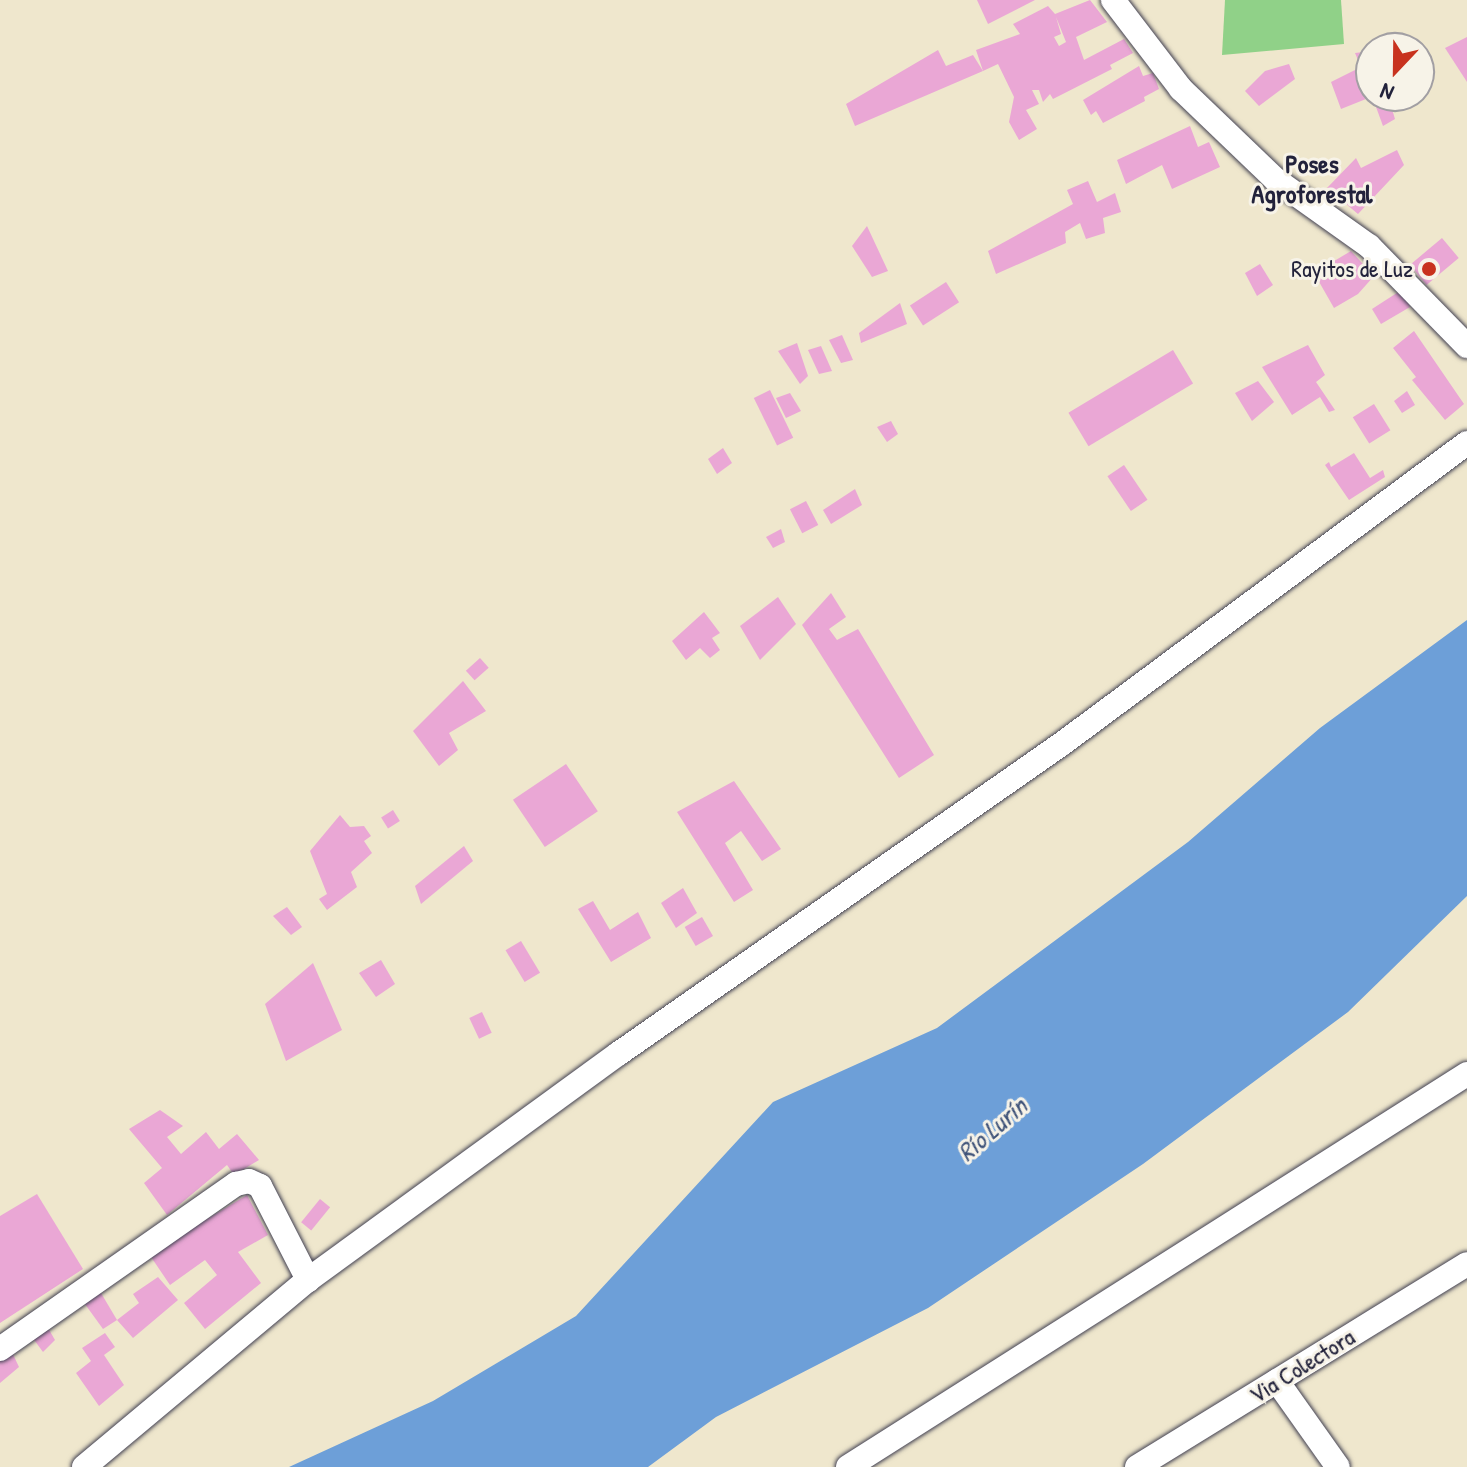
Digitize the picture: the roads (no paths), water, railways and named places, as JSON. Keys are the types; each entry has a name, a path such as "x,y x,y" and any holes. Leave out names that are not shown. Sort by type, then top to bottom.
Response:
{"street":[{"path":"1113,0 1181,89 1276,180 1369,246 1467,346"},
{"path":"84,1467 308,1280 618,1054 1063,743 1467,443"},
{"path":"848,1467 1467,1074"},
{"path":"0,1349 236,1184 249,1181 260,1186 308,1280"},
{"name":"Via Colectora","path":"1137,1467 1466,1268"},
{"path":"1277,1381 1338,1467"}],"water":[{"name":"Río Lurín","path":"1467,620 1467,896 1348,1012 1143,1164 928,1308 716,1417 648,1467 289,1467 433,1401 576,1316 773,1102 937,1028 1188,842 1320,728"}],"place":[{"name":"Rayitos de Luz","path":"1429,269"}],"district":[{"name":"Poses Agroforestal","path":"1312,179"}]}
